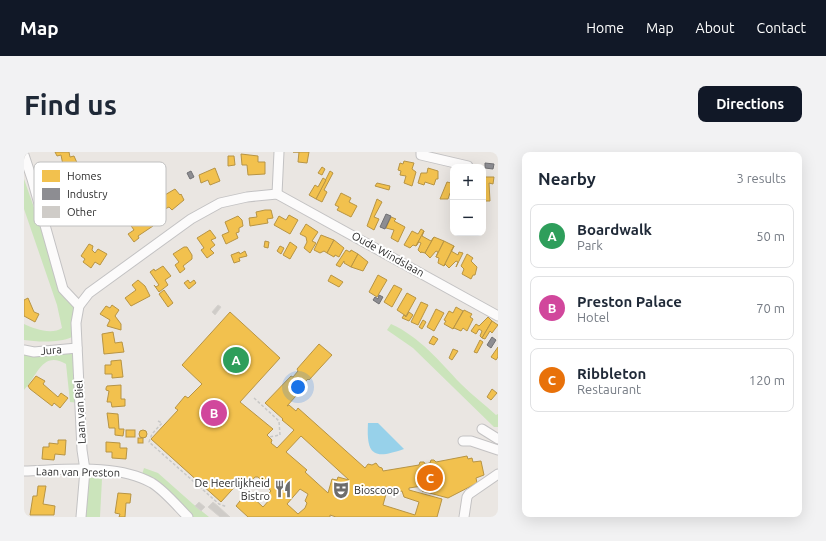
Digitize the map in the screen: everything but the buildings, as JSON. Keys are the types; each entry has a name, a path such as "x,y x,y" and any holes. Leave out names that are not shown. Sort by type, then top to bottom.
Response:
{"street":[{"path":"45,226 63,289 73,302 79,306 89,293 191,219 220,203 247,197 277,194 279,152"},
{"path":"421,152 421,155 459,164"},
{"path":"24,155 34,186"},
{"name":"Oude Windslaan","path":"277,194 498,316"},
{"name":"Laan van Biel","path":"79,306 76,323 82,450 85,470 81,517"},
{"name":"Jura","path":"24,350 34,352 77,348"},
{"path":"482,430 498,439"},
{"path":"463,441 471,441 498,450"},
{"name":"Laan van Preston","path":"24,471 85,470 131,473 153,484 188,517"},
{"path":"464,517 467,497 498,474"}],"path":[{"path":"254,398 279,421 280,435 270,437"},
{"path":"158,421 162,423 152,434 149,442 219,504 227,507"}],"green space":[{"path":"24,179 34,208 34,226 40,226 65,296 74,306 72,337 67,339 48,342 24,340 24,324 33,328 48,331 62,328 57,305 24,209"},
{"path":"391,324 401,329 420,343 437,358 469,392 496,415 498,414 498,427 494,427 413,348 387,330"},
{"path":"24,350 74,352 80,403 70,402 66,364 58,361 51,360 41,367 24,390"},
{"path":"144,468 158,473 209,517 188,517 141,478"},
{"path":"89,477 102,479 100,517 84,517 86,480"}],"water":[{"path":"368,423 378,423 404,449 386,454 374,452 369,443"}],"place":[{"name":"Boardwalk","path":"236,360"},
{"name":"Preston Palace","path":"214,413"},
{"name":"Ribbleton","path":"430,478"},
{"name":"De Heerlijkheid Bistro","path":"283,489"},
{"name":"Bioscoop","path":"341,490"}]}
